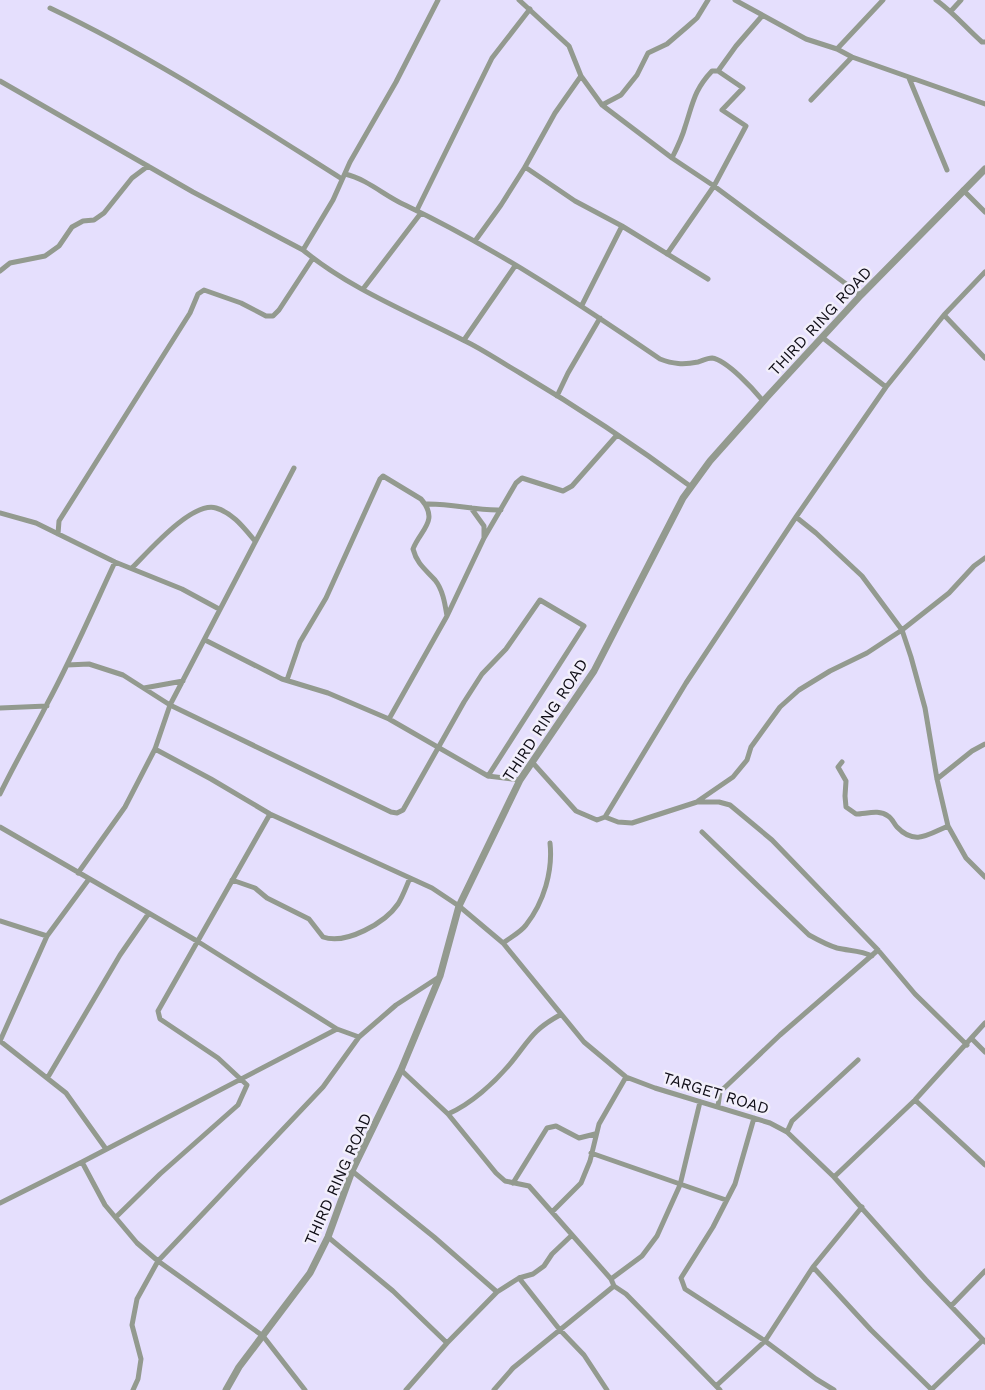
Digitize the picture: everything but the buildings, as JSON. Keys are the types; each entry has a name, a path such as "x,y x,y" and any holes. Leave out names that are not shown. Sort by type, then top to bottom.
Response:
{"street":[{"path":"303,250 333,200 350,162 396,82 438,0"},
{"path":"519,0 569,46 581,76 602,105 861,295"},
{"path":"602,105 621,95 637,75 648,53 667,44 688,26 697,18 708,0"},
{"path":"735,0 745,3 762,16 806,39 985,104"},
{"path":"837,49 882,0"},
{"path":"936,0 951,11 959,22 982,42 985,42"},
{"path":"951,11 961,0"},
{"path":"50,8 120,42 164,67 343,177 356,176 390,197 474,241 582,305 660,359 674,364 687,364 712,358 717,360 737,374 763,401"},
{"path":"363,289 419,211 492,58 530,9"},
{"path":"718,71 762,16"},
{"path":"811,100 852,57"},
{"path":"667,254 714,186 746,126 722,110 743,88 718,71 712,71 700,83 693,98 685,128 672,158"},
{"path":"474,241 525,167 555,113 581,76"},
{"path":"909,78 947,170"},
{"path":"0,81 193,192 303,250 363,289 464,340 557,396 690,486"},
{"path":"0,271 10,263 45,256 59,246 72,227 83,221 94,220 104,213 132,178 148,166"},
{"path":"525,167 575,201 622,226 708,279"},
{"name":"THIRD RING ROAD","path":"226,1390 239,1367 310,1273 328,1237 352,1171 401,1070 440,976 459,906 520,780 594,671 690,486 710,460 861,295 985,170"},
{"path":"963,190 985,212"},
{"path":"582,305 622,226"},
{"path":"58,534 59,521 190,313 198,294 204,290 241,303 266,316 273,316 313,258"},
{"path":"464,340 515,266"},
{"path":"533,763 576,811 597,820 605,817 686,683 886,387 944,315 985,272"},
{"path":"944,315 985,358"},
{"path":"557,396 600,318"},
{"path":"823,338 886,387"},
{"path":"389,719 447,616 484,538 516,483 522,478 563,491 572,486 617,435"},
{"path":"78,873 125,807 155,749 170,705 294,468"},
{"path":"287,680 300,642 326,598 380,479 383,477 421,499 425,504 429,515 428,524 413,549 418,565 436,581 440,588 447,616"},
{"path":"425,504 441,503 483,511 501,510"},
{"path":"132,568 170,531 195,511 204,507 217,508 238,520 255,541"},
{"path":"471,508 484,526 484,538"},
{"path":"0,513 36,523 115,562 182,589 219,609"},
{"path":"796,517 816,532 862,576 902,630 925,708 937,779 948,826 966,858 985,877"},
{"path":"605,817 618,822 632,823 697,802 733,777 747,760 751,747 780,707 799,690 830,671 867,653 902,630 949,593 974,566 985,558"},
{"path":"0,794 19,753 67,665 115,562"},
{"path":"67,665 89,664 123,675 170,705 397,813 403,810 482,674 506,649 540,600 584,626 488,776"},
{"path":"205,640 287,680 328,693 389,719 488,776 520,780"},
{"path":"144,688 183,681"},
{"path":"0,708 47,705"},
{"path":"937,779 972,750 985,744"},
{"name":"TARGET ROAD","path":"155,749 211,778 270,814 432,888 459,906 503,943 584,1042 626,1077 770,1123 787,1132 834,1177 984,1341"},
{"path":"842,762 838,767 846,781 846,807 856,814 877,812 888,816 908,836 926,837 948,826"},
{"path":"697,802 719,802 730,805 751,820 878,950 915,994 967,1045"},
{"path":"116,1217 160,1174 238,1105 247,1085 218,1058 160,1019 158,1011 174,979 270,814"},
{"path":"0,827 197,941 337,1029 360,1037"},
{"path":"702,832 809,935 830,945 863,951 872,956"},
{"path":"503,943 525,926 540,901 552,862 550,843"},
{"path":"232,880 255,888 267,898 309,919 323,938 335,939 352,936 387,916 398,904 411,878"},
{"path":"89,879 47,936 0,1041 66,1093 106,1149"},
{"path":"48,1077 120,955 149,913"},
{"path":"0,921 47,936"},
{"path":"718,1106 720,1092 780,1035 878,950"},
{"path":"133,1390 138,1379 141,1359 132,1325 137,1299 158,1261 323,1087 360,1037 396,1005 440,976"},
{"path":"448,1114 460,1108 510,1065 524,1043 542,1024 560,1015"},
{"path":"834,1177 915,1100 985,1023"},
{"path":"0,1203 337,1029"},
{"path":"972,1039 985,1052"},
{"path":"787,1132 792,1121 858,1060"},
{"path":"401,1070 448,1114 496,1173 505,1181 529,1186 611,1279 614,1286 627,1294 718,1388 765,1341 813,1267 862,1207"},
{"path":"552,1212 581,1183 596,1134 609,1105 626,1077"},
{"path":"915,1100 985,1165"},
{"path":"611,1279 642,1256 657,1236 680,1185 700,1101"},
{"path":"754,1118 735,1184 713,1227 681,1278 681,1284 685,1289 765,1341 834,1390"},
{"path":"513,1183 534,1145 547,1128 556,1126 579,1138 596,1134"},
{"path":"591,1153 726,1200"},
{"path":"82,1162 105,1205 137,1243 158,1261 263,1336 305,1390"},
{"path":"352,1171 434,1237 497,1292"},
{"path":"406,1390 447,1343 497,1292 544,1266 552,1254 572,1235"},
{"path":"328,1237 393,1291 447,1343"},
{"path":"813,1267 931,1390 984,1341"},
{"path":"951,1306 985,1271"},
{"path":"519,1278 560,1330 584,1355 607,1390"},
{"path":"494,1390 513,1368 614,1286"}]}
